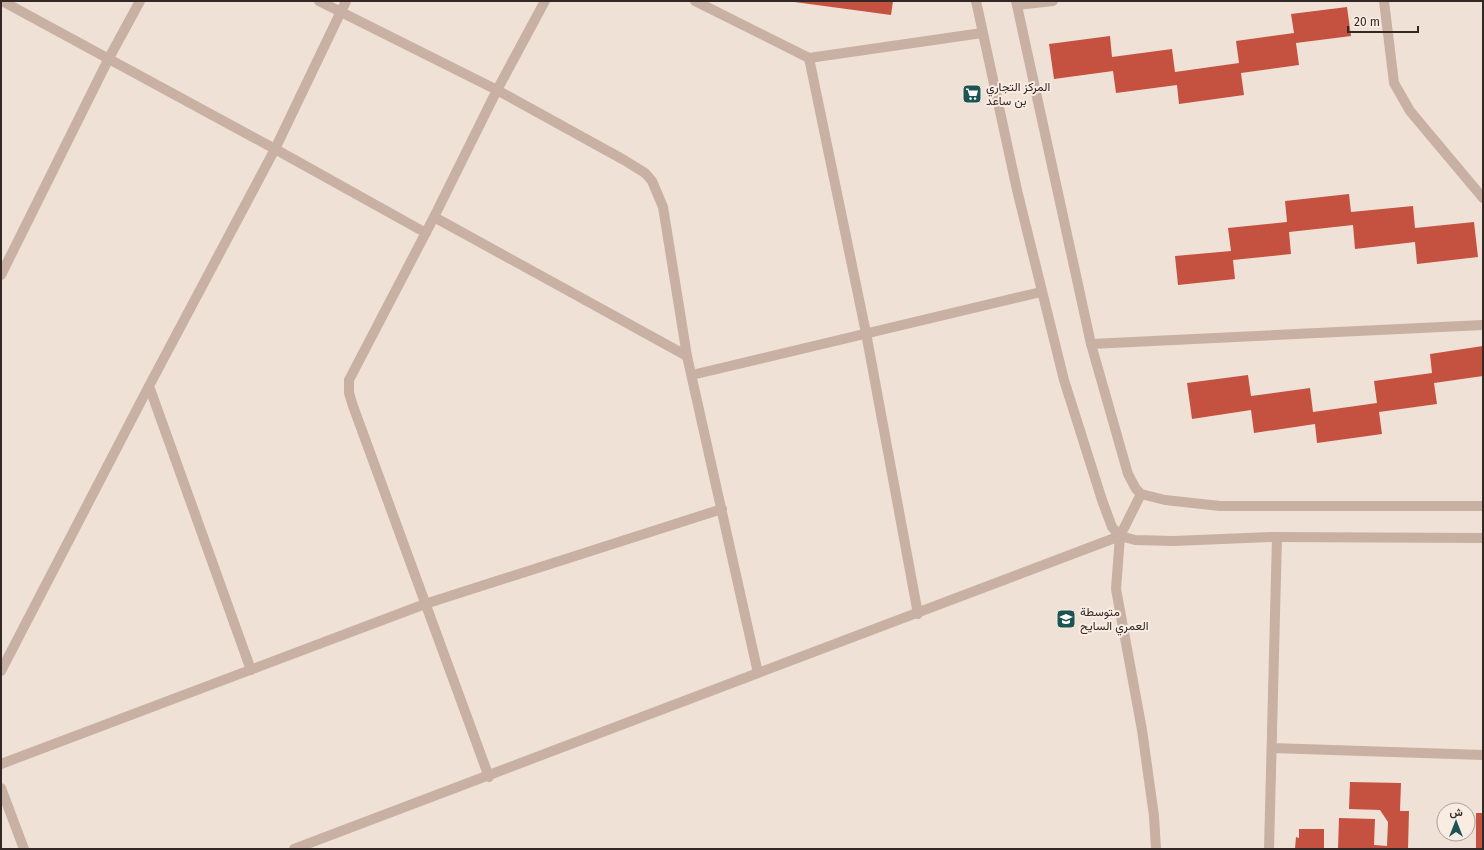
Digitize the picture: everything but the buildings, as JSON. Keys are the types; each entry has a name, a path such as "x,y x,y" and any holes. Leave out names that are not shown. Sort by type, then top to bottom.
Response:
{"street":[{"path":"2,1 276,149 426,234"},
{"path":"1,274 109,58 140,1"},
{"path":"319,1 498,90 624,160 645,173 652,181 663,207 686,356 692,375 758,673"},
{"path":"1,671 149,386 276,149 346,1"},
{"path":"489,777 353,406 350,393 350,380 545,1"},
{"path":"695,1 809,58 982,33"},
{"path":"976,1 1041,292 1064,380 1102,500 1112,527 1120,536 1135,540 1174,541 1277,537 1483,538"},
{"path":"1053,1 1016,3 1092,344 1128,474 1136,489 1141,494 1165,500 1220,506 1483,506"},
{"path":"1384,1 1394,83 1410,111 1483,198"},
{"path":"809,58 866,333 918,614"},
{"path":"434,217 686,356"},
{"path":"692,375 1041,292"},
{"path":"1092,344 1483,325"},
{"path":"149,386 251,670"},
{"path":"1141,494 1120,536 1116,589 1142,730 1154,816 1156,849"},
{"path":"1,764 425,604 722,509"},
{"path":"294,849 489,777 1120,536"},
{"path":"1269,849 1277,537"},
{"path":"1272,748 1483,755"},
{"path":"1,788 24,849"}],"place":[{"name":"المركز التجاري بن ساعد","path":"972,94"},
{"name":"متوسطة العمري السايح","path":"1066,619"}]}
